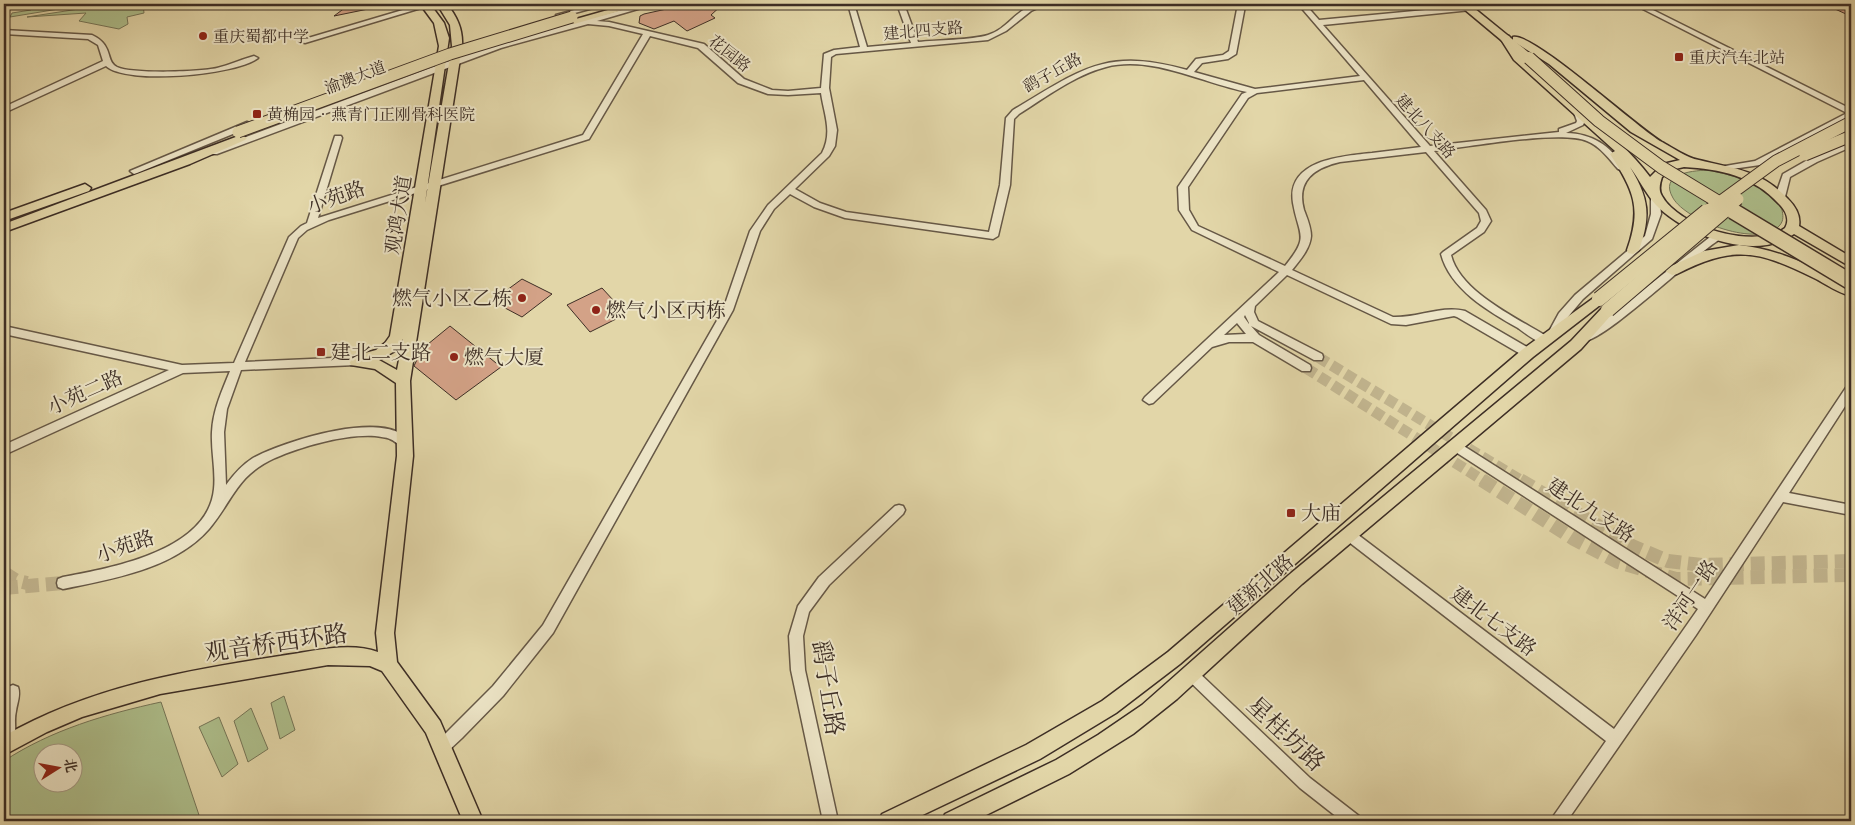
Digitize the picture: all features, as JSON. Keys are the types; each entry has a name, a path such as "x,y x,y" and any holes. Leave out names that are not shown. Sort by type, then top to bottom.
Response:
{"highway":[{"path":"1469,5 1505,38 1534,58 1613,124 1667,164 1702,188 1851,275"},
{"path":"1469,5 1517,40 1599,121 1661,167 1851,282"}],"main road":[{"path":"442,4 456,29 458,46"},
{"name":"渝澳大道","path":"4,217 452,59 619,4"},
{"name":"渝澳大道","path":"571,21 640,4"},
{"path":"426,5 444,32 446,51"},
{"path":"1505,38 1518,58 1635,165 1660,202 1675,215 1696,228 1720,236 1745,241 1790,256 1851,291"},
{"path":"1517,40 1553,62 1646,140 1669,153 1698,164"},
{"name":"观鸿大道","path":"447,64 458,46"},
{"name":"观鸿大道","path":"403,381 427,186 447,64 446,51"},
{"name":"建新北路","path":"889,821 1033,752 1109,707 1181,652 1528,353 1600,299 1729,193 1776,160 1851,122"},
{"path":"1595,128 1616,154 1639,200 1642,222 1633,250"},
{"name":"渝澳大道","path":"4,228 186,161 239,135"},
{"name":"建新北路","path":"952,821 1048,776 1128,726 1191,674 1281,592 1576,345 1608,310 1707,224 1774,172 1810,153 1851,136"},
{"path":"1654,191 1656,175 1667,167 1684,163 1728,168 1749,176 1771,188 1788,204 1795,217 1794,228 1789,234 1774,240 1745,241"},
{"name":"观鸿大道","path":"356,361 381,354 394,343 427,186"},
{"path":"4,232 48,213"},
{"path":"1794,228 1851,264"},
{"path":"1672,271 1710,254 1724,250 1743,250 1781,258 1851,291"},
{"path":"356,361 380,365 403,381 406,444 385,633 388,665 433,727 473,821"},
{"name":"观音桥西环路","path":"6,744 57,718 105,699 157,686 328,657 350,656 370,658 388,665"}],"street":[{"path":"134,171 226,132 458,46 604,4"},
{"path":"186,161 243,142 447,64 571,21 651,4"},
{"path":"864,49 851,5 867,4"},
{"path":"900,4 915,44"},
{"name":"建北四支路","path":"825,90 827,56 834,52 988,38 1000,34 1028,8 1044,4"},
{"path":"1188,74 1199,61 1225,57 1233,52 1243,4"},
{"name":"建北八支路","path":"1301,4 1483,212 1486,220 1481,230 1446,254 1448,265 1488,306 1549,337"},
{"path":"1636,4 1851,113"},
{"path":"302,41 426,5"},
{"path":"1317,22 1469,5"},
{"path":"618,26 617,18 628,9"},
{"name":"花园路","path":"571,21 618,26 701,46 728,72 755,88 771,92 788,93 825,90"},
{"path":"4,32 89,37 99,40 103,45 108,62 114,69 130,72 202,73 218,70 254,58"},
{"name":"小苑路","path":"214,513 220,490 218,432 221,409 291,243 298,233 311,224 586,137 647,34"},
{"path":"490,36 485,39 485,44 498,46"},
{"path":"4,110 108,62"},
{"name":"鹞子丘路","path":"789,188 816,205 846,215 993,236 1005,185 1010,118 1016,112 1093,69 1106,64 1120,62 1156,65 1256,91"},
{"path":"1364,78 1256,91 1245,96 1183,187 1184,210 1195,228 1391,320 1406,321 1444,312 1461,314 1528,353"},
{"path":"1231,86 1237,91 1242,101"},
{"path":"442,747 486,707 521,667 548,629 728,310 755,231 771,207 826,154 833,144 833,132 825,90"},
{"path":"1548,135 1576,127 1581,121 1578,113"},
{"path":"1728,168 1757,163 1851,113"},
{"path":"1149,400 1286,271 1304,247 1306,237 1296,196 1297,188 1310,170 1327,161 1548,135 1577,135 1595,140 1630,180"},
{"path":"311,224 338,138"},
{"path":"1780,197 1786,176 1814,160 1851,144"},
{"path":"1549,337 1579,297 1649,237 1656,214 1654,191"},
{"path":"1576,345 1618,316 1672,271 1713,239 1720,236"},
{"path":"1250,305 1249,312 1254,323 1318,357"},
{"path":"1238,317 1256,338 1306,368"},
{"path":"4,330 182,369 356,361"},
{"path":"1205,348 1228,338 1256,338"},
{"name":"小苑二路","path":"4,450 182,369"},
{"name":"洋河一路","path":"1558,821 1707,607 1851,389"},
{"name":"小苑路","path":"63,583 117,571 162,554 198,532 247,468 279,451 370,432 393,435 406,444"},
{"name":"建北九支路","path":"1455,446 1707,607"},
{"path":"1780,496 1851,510"},
{"name":"鹞子丘路","path":"830,821 798,670 796,636 803,610 824,581 899,510"},
{"name":"建北七支路","path":"1349,535 1615,739"},
{"name":"星桂坊路","path":"1191,674 1304,783 1354,821"},
{"path":"6,744 8,714 13,692"}],"green space":[{"path":"33,4 89,4 10,17 12,13 31,10"},
{"path":"111,4 143,4 144,13 127,17 128,24 119,29 79,21 86,13 27,17"},
{"path":"1707,170 1727,174 1761,187 1777,201 1782,210 1783,219 1780,225 1770,232 1757,234 1741,233 1707,223 1681,207 1673,198 1670,190 1670,184 1673,179 1685,173"},
{"path":"284,696 295,730 280,739 271,703"},
{"path":"161,702 201,821 4,821 4,761 32,745 32,792 82,792 82,742 37,742 80,724"},
{"path":"251,708 268,749 248,762 234,721"},
{"path":"219,717 238,764 222,777 199,727"}],"building":[{"path":"350,4 377,4 378,7 334,16"},
{"path":"689,4 723,4 711,15 715,18 687,31 674,21 654,29 639,23 640,16 644,14"},
{"path":"1824,4 1851,4 1851,12 1846,14"},
{"name":"燃气小区乙栋","path":"522,279 552,294 522,317 492,301"},
{"name":"燃气小区丙栋","path":"602,288 626,314 590,332 567,305"},
{"name":"燃气大厦","path":"450,326 501,367 456,400 414,366 422,349"}],"tunnel":[{"path":"1318,357 1522,481"},
{"path":"1306,368 1484,481"},
{"path":"1482,480 1574,539 1618,562 1676,579 1851,575"},
{"path":"1520,480 1632,546 1668,561 1702,565 1851,561"},
{"path":"4,573 15,580 27,583"},
{"path":"4,588 63,583"}],"place":[{"name":"重庆蜀都中学","path":"203,36"},
{"name":"重庆汽车北站","path":"1679,57"},
{"name":"黄桷园‧燕青门正刚骨科医院","path":"257,114"},
{"name":"燃气小区乙栋","path":"522,298"},
{"name":"燃气小区丙栋","path":"596,310"},
{"name":"建北二支路","path":"321,352"},
{"name":"燃气大厦","path":"454,357"},
{"name":"大庙","path":"1291,513"}]}
